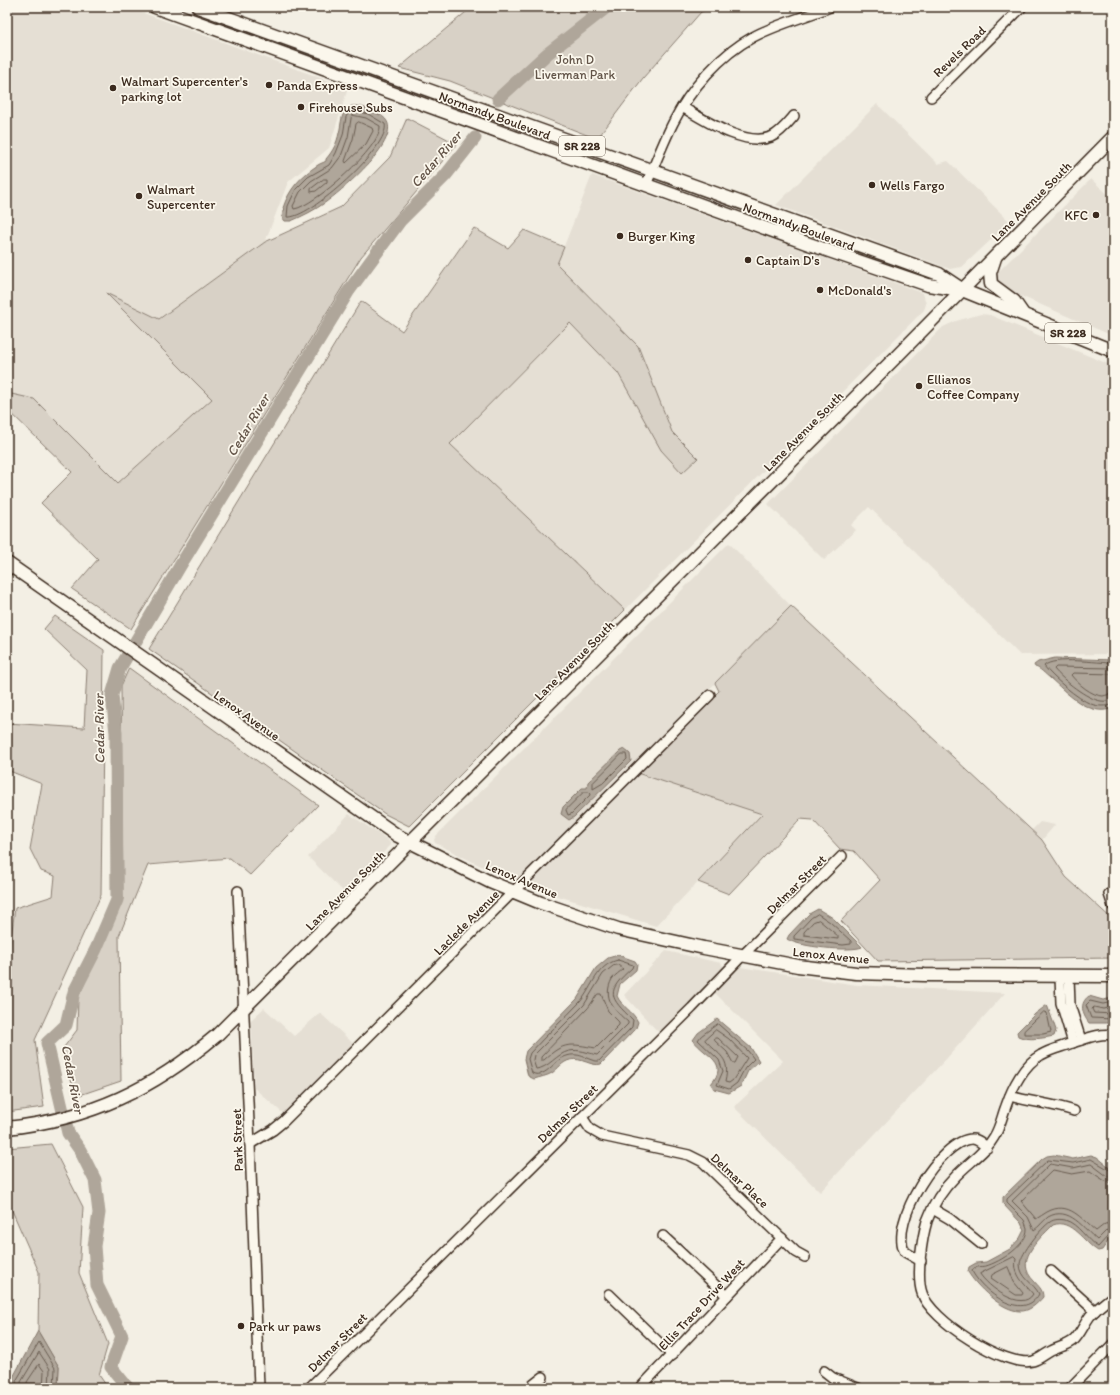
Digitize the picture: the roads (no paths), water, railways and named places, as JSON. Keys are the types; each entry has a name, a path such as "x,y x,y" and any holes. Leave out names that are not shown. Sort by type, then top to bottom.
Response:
{"main road":[{"name":"Normandy Boulevard","path":"156,7 809,244 928,285 962,290 1113,351"},
{"name":"Normandy Boulevard","path":"198,7 939,274 962,290"},
{"path":"529,142 542,138 584,152 591,149"},
{"name":"Lane Avenue South","path":"7,1128 44,1123 80,1115 132,1093 173,1070 217,1035 243,1007 411,843 1113,138"},
{"path":"995,257 990,274 991,284 1014,301 1023,314"},
{"name":"Lenox Avenue","path":"7,563 286,760 398,836 514,892 618,929 742,956 798,966 856,973 925,976 1113,976"}],"street":[{"path":"190,19 195,7"},
{"path":"646,185 682,107 712,70 737,47 755,36 830,7"},
{"name":"Revels Road","path":"931,97 1022,7"},
{"path":"682,107 713,125 750,139 763,139 773,136 794,116"},
{"name":"Laclede Avenue","path":"250,1144 273,1130 284,1120 514,892 710,694"},
{"name":"Delmar Street","path":"309,1388 582,1118 842,856"},
{"name":"Park Street","path":"238,891 250,1144 259,1388"},
{"path":"1109,894 1113,906"},
{"path":"1065,977 1077,1042"},
{"path":"1113,1035 1100,1034 1039,1055 1019,1078 1010,1096 995,1136 987,1148 957,1175 932,1209 927,1222 921,1260 920,1283 922,1294 935,1312 969,1338 1012,1360 1024,1362 1033,1361 1066,1346 1075,1339 1095,1311 1113,1296"},
{"path":"1010,1096 1032,1102 1051,1103 1074,1111"},
{"name":"Delmar Place","path":"582,1118 590,1129 602,1136 689,1155 703,1162 796,1252 805,1257"},
{"path":"921,1260 905,1252 901,1242 903,1222 916,1192 934,1167 962,1141 972,1139 977,1140 987,1148"},
{"path":"932,1209 950,1219 981,1244"},
{"path":"663,1236 726,1296"},
{"name":"Ellis Trace Drive West","path":"640,1388 782,1238"},
{"path":"1051,1271 1095,1311"},
{"path":"608,1294 672,1355"},
{"path":"1070,1388 1113,1344"},
{"path":"824,1371 833,1378 858,1388"},
{"path":"529,1388 543,1377"}],"water":[{"path":"352,106 363,107 380,115 388,123 388,134 381,147 371,161 358,174 326,202 300,217 291,221 285,221 282,217 283,211 285,210 283,208 292,189 306,174 326,161 337,140 343,114 345,110"},
{"path":"1055,658 1113,660 1113,708 1095,710 1087,707 1078,702 1034,665 1038,662"},
{"path":"624,749 630,754 631,761 574,817 569,820 561,814 563,807 582,788 587,788 588,782 620,751"},
{"path":"818,909 833,918 862,947 847,949 824,948 793,942 787,939 809,914"},
{"path":"618,955 635,961 637,964 636,970 620,984 617,996 636,1018 638,1022 636,1028 601,1064 597,1065 574,1059 565,1062 548,1075 534,1079 528,1076 524,1059 526,1051 577,999 596,968 608,958"},
{"path":"1089,996 1103,1000 1113,998 1113,1023 1089,1023 1083,1012 1083,1005"},
{"path":"1047,1005 1056,1030 1054,1036 1031,1039 1018,1036 1017,1032 1035,1014"},
{"path":"717,1019 751,1048 759,1061 748,1071 741,1086 729,1093 714,1089 711,1084 718,1070 717,1065 714,1060 693,1040 698,1033"},
{"path":"1054,1155 1073,1159 1091,1155 1097,1157 1113,1170 1113,1234 1102,1250 1098,1251 1077,1232 1066,1225 1053,1225 1035,1244 1027,1259 1026,1266 1028,1274 1041,1290 1043,1297 1030,1309 1023,1311 1013,1310 1005,1307 990,1297 972,1278 968,1272 969,1267 976,1263 986,1262 1010,1249 1020,1238 1024,1230 1021,1223 1003,1204 1003,1197 1042,1159 1047,1156"},
{"path":"38,1331 59,1367 58,1388 13,1388 11,1381"}],"waterway":[{"name":"Cedar River","path":"498,99 547,54 607,7"},
{"name":"Cedar River","path":"128,1388 111,1367 122,1336 97,1285 94,1246 99,1213 95,1180 80,1150 68,1133 47,1043 66,1025 74,992 96,949 117,900 116,733 112,695 120,668 180,566 348,292 400,221 445,176 475,138"}],"place":[{"name":"Panda Express","path":"269,85"},
{"name":"Walmart Supercenter's parking lot","path":"113,88"},
{"name":"Firehouse Subs","path":"301,107"},
{"name":"Wells Fargo","path":"872,185"},
{"name":"Walmart Supercenter","path":"139,196"},
{"name":"KFC","path":"1096,215"},
{"name":"Burger King","path":"620,236"},
{"name":"Captain D's","path":"748,260"},
{"name":"McDonald's","path":"820,290"},
{"name":"Ellianos Coffee Company","path":"919,386"},
{"name":"Park ur paws","path":"241,1326"}],"park label":[{"name":"John D Liverman Park","path":"575,66"}]}
